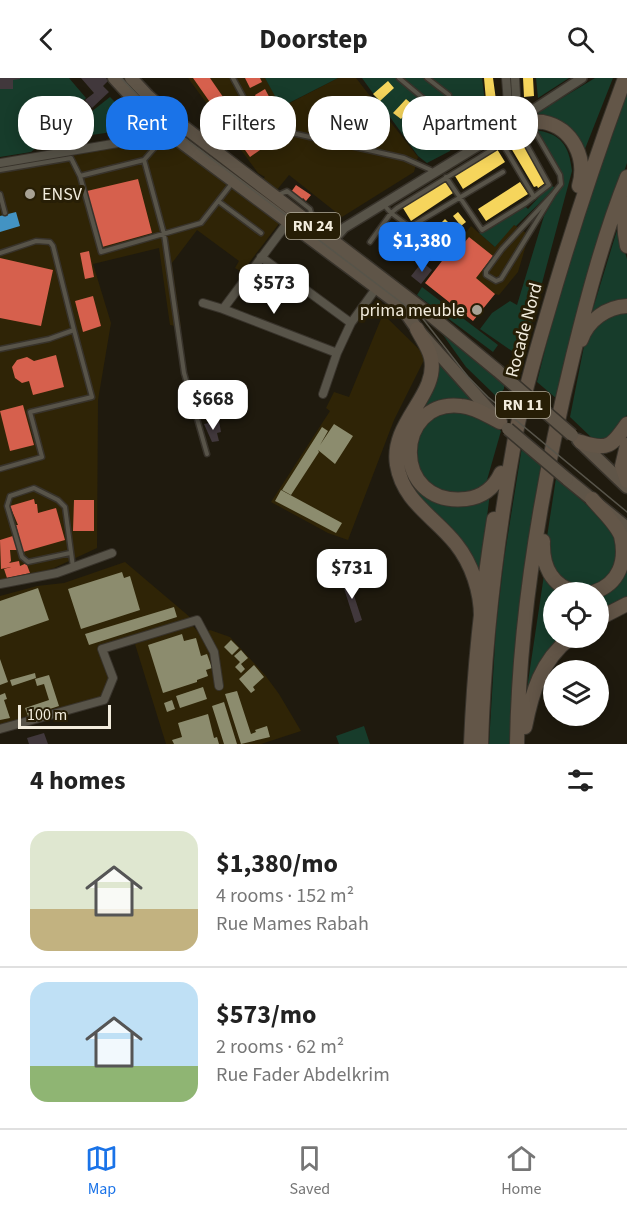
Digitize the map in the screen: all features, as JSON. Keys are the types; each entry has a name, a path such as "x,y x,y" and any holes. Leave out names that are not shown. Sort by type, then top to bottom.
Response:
{"highway":[{"name":"Rocade Nord","path":"481,744 487,651 501,531 508,430 532,366 570,235 625,78"},
{"path":"538,122 561,130 570,138 579,154 582,171 569,217 570,235"},
{"name":"RN 11","path":"517,744 525,620 547,476 562,399 586,303 627,177"},
{"path":"626,238 627,204"},
{"path":"562,399 583,335 600,314 616,307 627,306"},
{"path":"417,329 428,349 432,372 429,384 402,429 397,448 399,473 411,498 462,553 477,587 481,603 481,617"},
{"path":"471,744 473,693 481,617 508,430 481,412 460,405 438,409 423,418 414,432 409,457 412,469 423,487 444,499 458,500 483,494 495,484 501,473"},
{"path":"576,439 602,447 610,446 627,424"},
{"path":"627,445 622,466 627,481"},
{"path":"547,476 542,554 547,569 556,582"},
{"path":"592,499 620,534 625,552 623,566 618,576 609,584"},
{"path":"609,613 627,604"},
{"path":"522,744 530,700 537,681 550,658 560,648"},
{"path":"464,744 473,693"}],"main road":[{"name":"RN 24","path":"114,78 132,96"},
{"name":"RN 24","path":"131,78 175,120 315,226 326,242 401,306 417,329 508,430 627,528"},
{"name":"RN 24","path":"187,150 234,181 288,222 326,242 429,314 576,439 627,487"}],"street":[{"path":"506,78 507,96"},
{"path":"515,78 516,96"},
{"path":"538,109 582,78"},
{"path":"0,163 106,145"},
{"path":"326,242 334,228 468,150"},
{"path":"326,242 436,168"},
{"path":"222,309 288,222"},
{"path":"261,257 351,323"},
{"path":"323,394 337,353 351,323 377,287"},
{"path":"203,303 337,353"},
{"path":"0,584 57,573 112,554"},
{"path":"0,729 104,700 113,678 102,649 197,620 214,652 219,686"}],"lane":[{"path":"233,78 253,115 266,127 404,158 436,168"},
{"path":"399,78 436,109 442,111 450,105 449,95 427,78"},
{"path":"370,242 391,213 446,177 512,138 520,136 549,185 482,230 446,177"},
{"path":"538,146 560,176 561,184 498,254 486,271 488,276 496,281 501,279 554,193"},
{"path":"80,176 144,160 152,150"},
{"path":"506,150 534,197"},
{"path":"0,170 71,158 80,176 101,252 201,223 234,181"},
{"path":"144,160 164,234 184,373 207,454"},
{"path":"382,204 410,227 503,172"},
{"path":"0,194 5,213"},
{"path":"218,201 261,233"},
{"path":"0,253 36,241 50,242 53,246 92,397 30,412 42,457 0,469"},
{"path":"0,349 49,339 74,330"},
{"path":"70,553 25,561 7,506 10,496 34,488 58,500 65,507 70,553 74,567"}],"shaded area":[{"path":"188,78 265,78 276,96 201,96"},
{"path":"338,78 356,78 370,96 308,96 308,150 390,150 390,121 402,137 402,150 413,150 418,157 414,172 342,217 289,175 276,191 260,182 265,177 258,173 241,150 296,150 296,100"},
{"path":"106,149 187,150 281,221 242,272 235,268 239,261 197,230 172,263 181,327 170,325 159,248 93,264 111,323 98,400 97,548 54,568 0,583 0,167"},
{"path":"513,224 529,235 518,272 499,295 495,294 473,321 425,283 471,226 495,247"},
{"path":"383,314 426,356 394,420 348,540 328,533 271,502 330,411 326,408 334,392 349,397"},
{"path":"125,562 191,618 98,646 109,680 100,698 0,726 0,596 37,586 64,583"},
{"path":"191,624 200,634 210,630 230,637 265,675 301,731 261,744 166,744 135,644"}],"green space":[{"path":"0,78 69,78 84,96 18,96 18,150 33,150 0,157"},
{"path":"265,78 338,78 296,99 296,96 275,96"},
{"path":"362,78 482,78 484,96 402,96 402,134 390,117 390,96 375,96"},
{"path":"536,78 569,78 538,98"},
{"path":"595,78 613,78 583,154 572,136 538,122 538,113"},
{"path":"627,87 627,163 557,399 537,382 572,241"},
{"path":"106,100 106,133 94,135 94,110"},
{"path":"538,131 551,134 562,142 569,154 572,171 522,358 480,329 492,313 510,301 517,305 544,216 561,182 538,138"},
{"path":"414,150 450,150 427,163"},
{"path":"550,185 554,189 516,226 514,225 495,247 479,233 490,229 525,206 528,209"},
{"path":"618,227 627,259 627,302 591,315"},
{"path":"422,287 498,345 493,352 417,295"},
{"path":"627,311 627,415 614,438 608,441 594,440 570,417 585,341 590,332 607,315"},
{"path":"436,325 504,385 504,389 497,397 466,367"},
{"path":"432,350 484,410 437,406 404,454 405,465 412,479 422,491 490,493 479,580 428,514 401,468 409,423"},
{"path":"455,409 486,419 501,431 485,487 470,494 432,489 412,459 424,420"},
{"path":"522,447 544,466 513,744 489,744 496,627 504,559"},
{"path":"556,478 602,518 619,541 618,569 602,582 564,582 560,580 545,550"},
{"path":"627,564 627,601 609,610 609,584"},
{"path":"544,575 551,582 543,582 543,648 556,648 549,660 543,660 543,671 525,702"},
{"path":"364,726 370,744 339,744 336,736"}],"building: Homes":[{"path":"484,78 493,78 495,96 486,96"},
{"path":"523,78 533,78 534,96 524,96"},
{"path":"388,81 394,88 385,96 373,94"},
{"path":"402,103 401,119 393,113"},
{"path":"495,150 505,162 463,189 455,176"},
{"path":"512,150 528,150 546,180 538,188 534,187"},
{"path":"445,180 453,193 411,221 403,208"},
{"path":"520,182 528,194 486,221 478,209"},
{"path":"458,212 466,222 461,226 453,216"},
{"path":"445,219 455,229 448,237 437,227"}],"building: Shops":[{"path":"193,78 210,78 222,96 206,96"},
{"path":"245,78 260,78 262,82 250,88"},
{"path":"265,89 269,96 255,96"},
{"path":"245,150 260,150 250,157"},
{"path":"138,179 152,233 102,247 87,191"},
{"path":"296,185 311,195 306,201 303,198 299,203 289,195"},
{"path":"469,237 493,256 476,278 495,294 473,321 425,283 445,257 449,261"},
{"path":"89,251 94,277 85,279 80,253"},
{"path":"0,258 53,270 41,326 0,318"},
{"path":"93,296 101,326 83,332 75,301"},
{"path":"56,355 64,387 33,395 29,381 22,383 15,378 12,367 17,360 27,357 34,361"},
{"path":"23,405 34,445 10,451 0,411"},
{"path":"34,499 38,513 56,508 65,540 23,552 16,525 18,525 10,506"},
{"path":"74,500 94,500 94,531 73,531"},
{"path":"16,535 19,550 10,550 11,561 9,563 19,561 20,566 29,562 27,565 30,573 7,578 4,569 11,567 1,569 0,540"}],"building: Schools":[{"path":"16,212 20,226 0,232 0,216"}],"building: Industry":[{"path":"334,424 353,436 335,464 318,450 319,452 291,495 282,490 322,427 328,431 320,445"},
{"path":"281,490 342,523 336,533 275,501"},
{"path":"122,572 124,578 130,576 140,610 81,629 68,589"},
{"path":"38,588 49,620 0,637 0,601"},
{"path":"174,607 177,617 89,645 85,634"},
{"path":"182,634 184,641 196,638 201,656 207,654 212,668 206,670 208,676 197,682 163,693 148,645"},
{"path":"231,640 239,648 232,655 224,647"},
{"path":"241,650 248,658 241,664 245,669 241,673 235,667 240,662 234,656"},
{"path":"0,659 8,682 0,685"},
{"path":"254,665 264,677 253,687 255,690 251,693 239,679"},
{"path":"35,673 36,678 12,686 10,680"},
{"path":"49,675 59,706 28,716 25,708 49,700 44,684 37,686 35,679"},
{"path":"203,687 207,699 180,708 176,696"},
{"path":"237,691 251,734 267,726 270,737 241,744 225,694"},
{"path":"5,693 7,699 4,700 10,718 0,720 0,695"},
{"path":"172,700 175,709 167,712 164,703"},
{"path":"224,702 237,744 224,744 212,706"},
{"path":"208,714 214,738 217,737 219,744 174,744 172,740 182,737 178,723"}],"building: Other":[{"path":"0,78 20,79 13,80 13,89 0,89"},
{"path":"81,78 106,78 108,81 103,86 109,92 94,106 94,96 90,96 94,93"},
{"path":"394,233 403,239 389,258 380,251"},
{"path":"411,238 430,252 424,261 405,247"},
{"path":"422,262 432,270 421,284 411,276"},
{"path":"219,421 221,432 217,433 219,441 212,442 204,424"},
{"path":"348,577 362,620 355,623 341,579"},
{"path":"44,733 48,744 29,744 27,738"}],"tram line":[{"path":"121,78 179,134 423,319 468,377 488,397 627,512"}],"place":[{"name":"ENSV","path":"30,194"},
{"name":"prima meuble","path":"477,310"}]}
